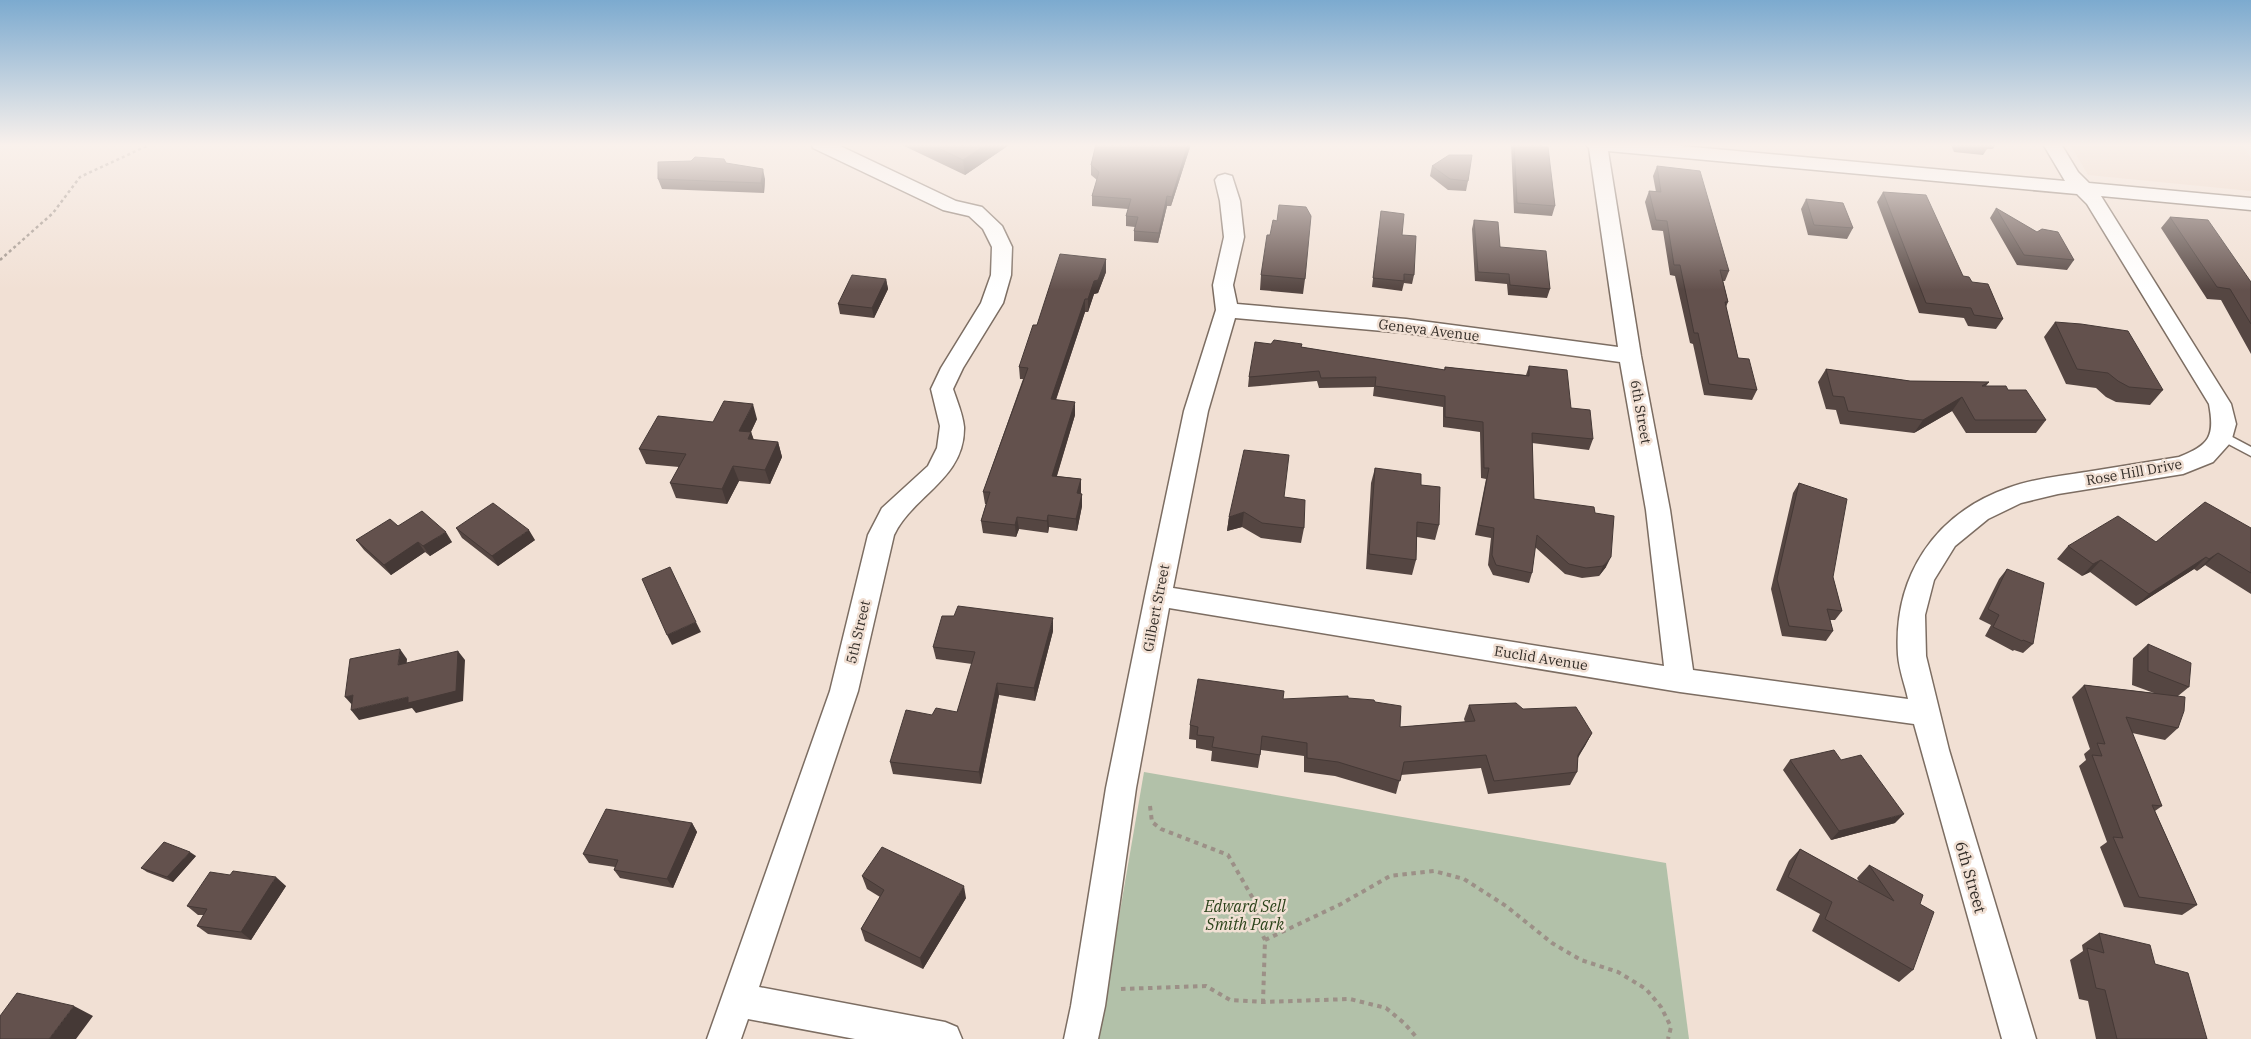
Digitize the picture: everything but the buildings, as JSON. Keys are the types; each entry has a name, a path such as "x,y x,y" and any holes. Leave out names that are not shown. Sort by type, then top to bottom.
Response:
{"street":[{"name":"5th Street","path":"724,1039 788,859 844,691 881,534 891,515 937,472 949,448 952,426 942,389 975,329 992,303 1001,275 1002,247 992,226 975,211 950,206 922,192"},
{"name":"Gilbert Street","path":"1081,1039 1121,788 1158,596 1196,411 1227,310 1223,285 1234,237 1228,192"},
{"name":"6th Street","path":"1605,192 1630,356 1658,510 1680,680"},
{"path":"2085,192 2094,201 2220,404 2224,424 2221,434"},
{"path":"2128,192 2251,204"},
{"name":"Geneva Avenue","path":"1227,310 1406,326 1630,356"},
{"name":"Rose Hill Drive","path":"1926,714 1912,656 1912,615 1921,578 1946,539 1979,512 2015,495 2058,485 2183,465 2205,456 2219,442 2221,434"},
{"name":"Euclid Avenue","path":"1158,596 1680,680 1926,714"},
{"name":"6th Street","path":"1926,714 1934,750 2019,1039"},
{"path":"738,1000 946,1039"}],"lane":[{"path":"2221,434 2251,452"}],"path":[{"path":"0,260 53,213 68,192"},
{"path":"1121,788 1149,798 1152,822 1160,829 1228,855 1255,902 1258,925 1265,940 1263,1002"},
{"path":"1265,940 1341,904 1390,876 1434,871 1464,879 1506,906 1552,943 1581,960 1618,972 1646,989 1661,1007 1671,1027 1668,1039"},
{"path":"1091,985 1128,989 1206,986 1230,1000 1263,1002 1350,999 1386,1008 1404,1022 1418,1039"}],"green space":[{"name":"Edward Sell Smith Park","path":"1144,772 1666,863 1689,1039 1098,1039"}]}
